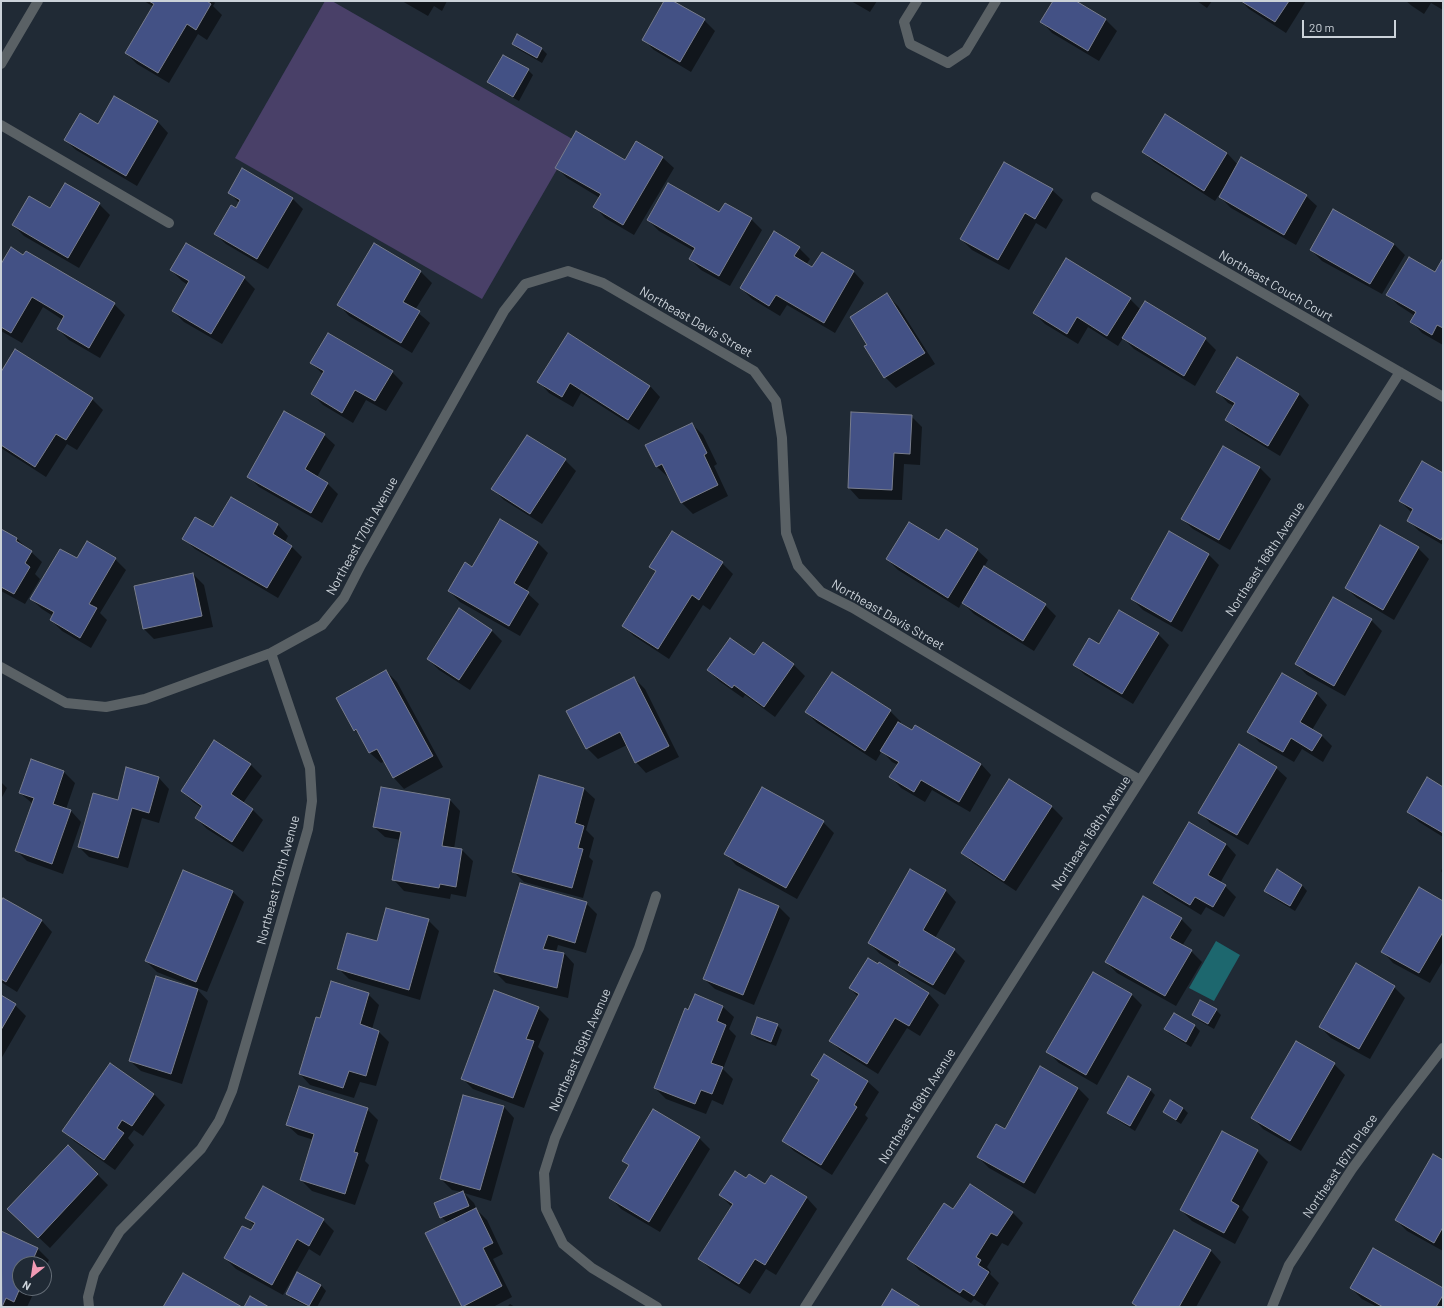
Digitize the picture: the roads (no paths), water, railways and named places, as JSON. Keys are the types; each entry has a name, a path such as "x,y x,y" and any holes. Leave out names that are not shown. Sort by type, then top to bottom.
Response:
{"street":[{"path":"1,64 38,1"},
{"path":"917,1 904,22 910,44 948,63 966,51 996,1"},
{"path":"1,125 168,223"},
{"name":"Northeast Couch Court","path":"1096,197 1443,397"},
{"name":"Northeast Davis Street","path":"525,284 568,271 602,283 754,371 776,401 782,438 786,533 798,566 821,592 853,608 1140,780"},
{"name":"Northeast 170th Avenue","path":"90,1307 88,1297 94,1274 120,1231 202,1149 219,1121 232,1091 308,829 312,801 310,768 271,653 322,625 344,598 361,565 504,311 525,284"},
{"name":"Northeast 168th Avenue","path":"805,1307 1400,372"},
{"path":"1,667 66,703 106,707 145,700 271,653"},
{"name":"Northeast 169th Avenue","path":"656,896 639,948 555,1138 544,1173 546,1209 563,1244 592,1268 657,1307"},
{"name":"Northeast 167th Place","path":"1272,1307 1289,1265 1352,1169 1443,1048"}],"water":[{"path":"1216,941 1240,955 1214,1001 1189,988"}]}
